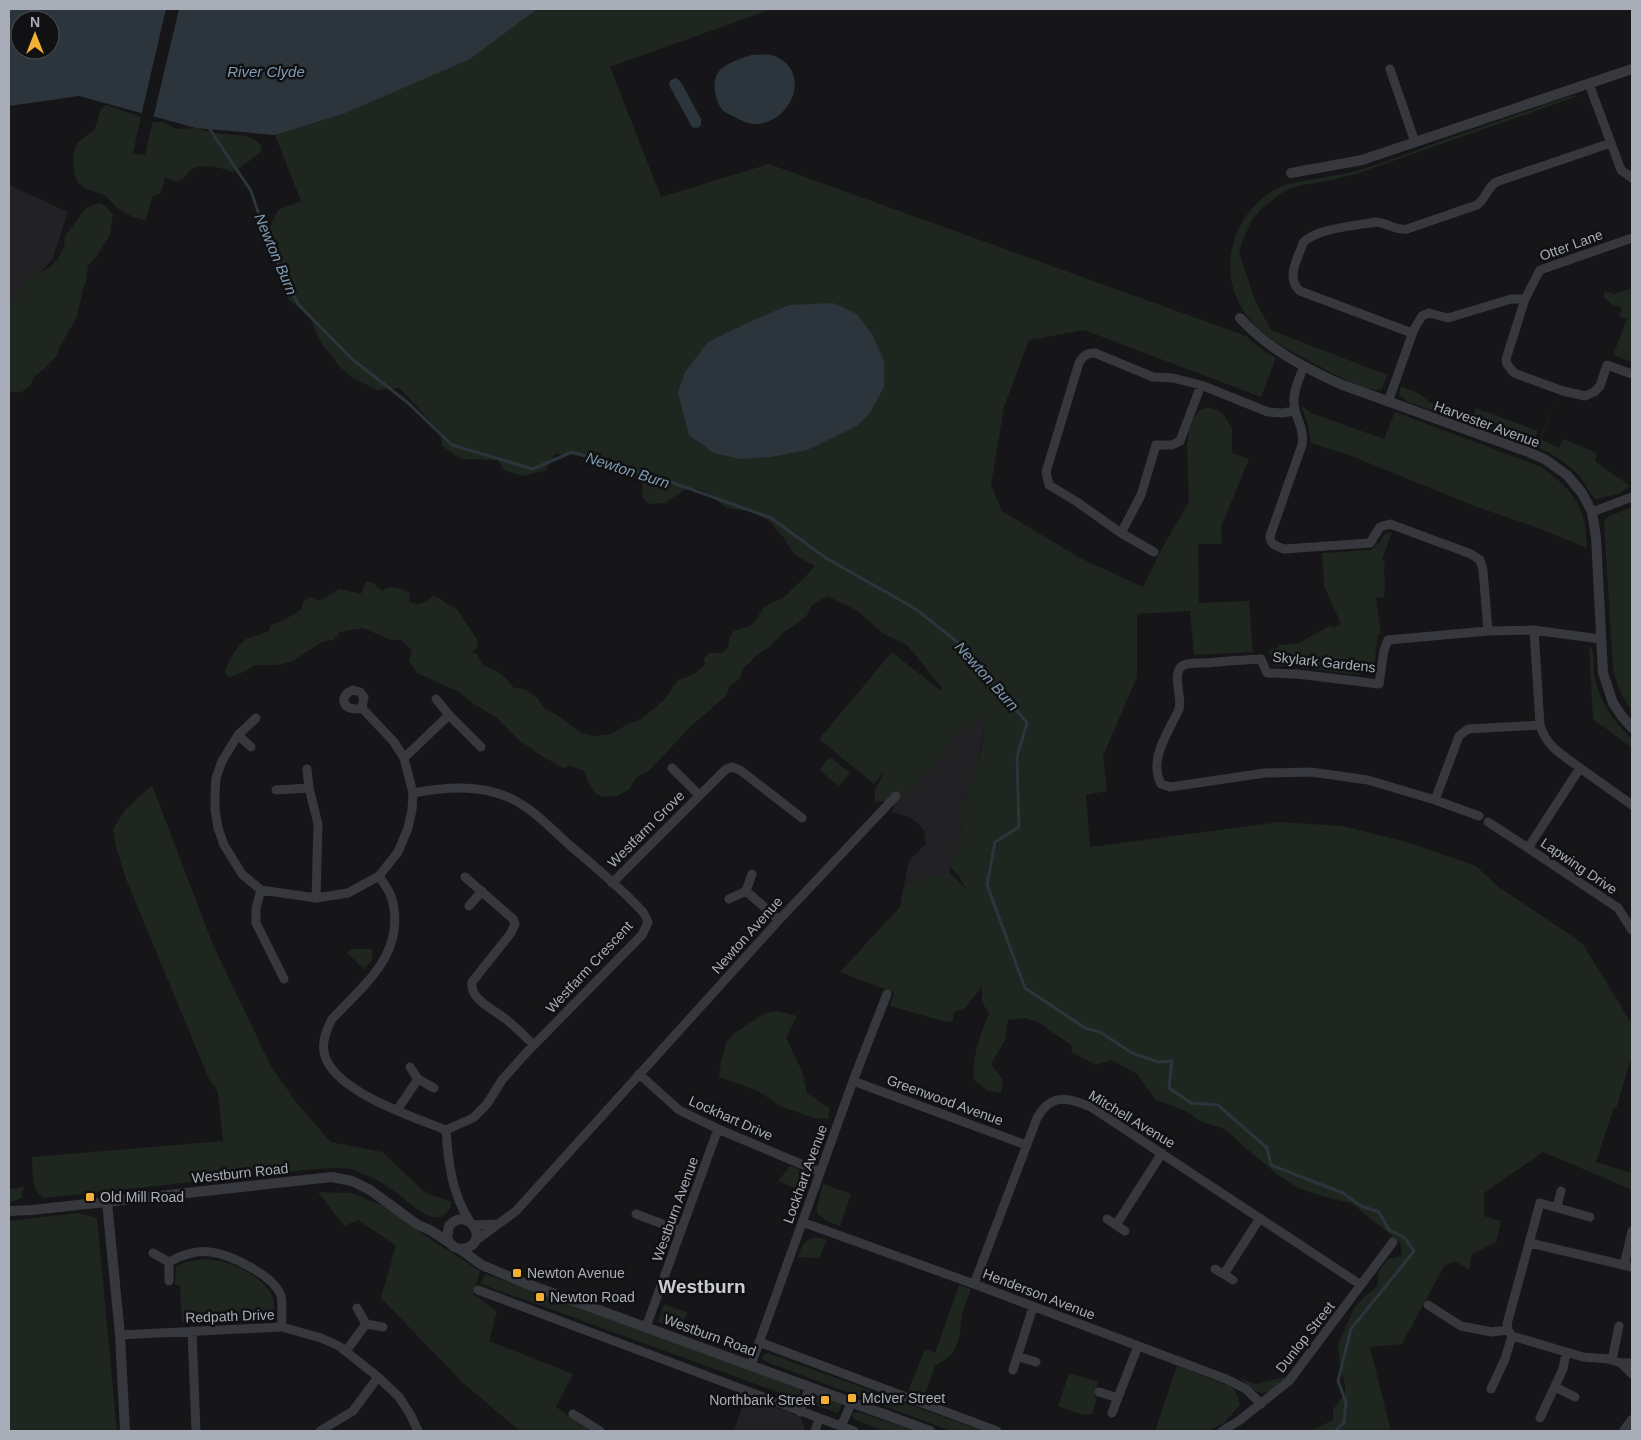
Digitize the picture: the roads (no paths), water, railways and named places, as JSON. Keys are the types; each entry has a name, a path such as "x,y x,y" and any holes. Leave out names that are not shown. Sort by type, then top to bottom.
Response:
{"street":[{"path":"1390,69 1415,142"},
{"path":"1291,173 1362,160 1632,70"},
{"path":"1589,84 1620,170 1632,178"},
{"path":"1412,333 1300,291 1293,283 1292,274 1303,243 1322,232 1375,222 1382,222 1400,230 1407,230 1477,205 1482,202 1490,186 1496,182 1611,143"},
{"name":"Otter Lane","path":"1632,238 1540,270 1525,299 1506,359 1507,364 1514,373 1563,391 1585,396 1594,392 1600,386 1607,365 1632,374"},
{"path":"1388,402 1412,333 1420,318 1426,314 1448,318 1511,299 1525,299"},
{"name":"Harvester Avenue","path":"1240,318 1253,333 1267,344 1304,366 1340,384 1531,453 1546,460 1567,475 1582,493 1592,512 1596,537 1600,639 1605,683 1620,715 1632,728"},
{"path":"1154,552 1121,533 1049,485 1046,472 1079,363 1083,356 1088,353 1095,354 1153,377 1172,378 1201,385 1268,412 1282,413 1295,411"},
{"path":"1304,366 1294,392 1295,411 1303,437 1302,445 1270,536 1271,542 1284,549 1370,543 1380,527 1390,524 1471,554 1480,560 1483,570 1488,631"},
{"path":"1121,533 1141,495 1156,445 1172,445 1180,441 1201,385"},
{"path":"1592,512 1632,498"},
{"path":"1534,630 1540,725 1543,736 1549,744 1632,806"},
{"name":"Skylark Gardens","path":"1479,816 1435,800 1368,780 1311,772 1265,773 1170,787 1160,784 1156,764 1164,739 1180,707 1177,676 1179,669 1184,665 1196,663 1261,659 1268,673 1297,674 1379,684 1384,650 1388,640 1488,631 1534,630 1600,639"},
{"path":"436,699 481,747"},
{"path":"256,718 238,735 222,761 216,778 215,810 218,828 224,845 242,874 261,890 316,898 348,893 379,876 398,852 404,840 412,810 413,792 404,758 394,742 362,708"},
{"path":"404,758 449,715"},
{"path":"1435,800 1459,736 1468,729 1540,725"},
{"path":"238,735 252,747"},
{"name":"Westfarm Grove","path":"612,883 725,770 732,767 740,770 802,818"},
{"name":"Westfarm Grove","path":"672,768 700,795"},
{"name":"Lapwing Drive","path":"1528,848 1580,768"},
{"path":"307,769 309,788 318,824 316,898"},
{"name":"Westfarm Crescent","path":"413,792 453,787 470,788 510,798 530,810 612,883 642,910 648,922 642,935 502,1080 487,1104 472,1118 446,1130"},
{"path":"276,790 309,788"},
{"name":"Newton Avenue","path":"474,1243 516,1211 779,920 896,796"},
{"name":"Lapwing Drive","path":"1488,822 1618,908 1632,930"},
{"path":"729,899 746,891 752,874"},
{"path":"379,876 390,894 395,918 394,937 388,954 377,971 332,1019 327,1028 323,1049 326,1059 333,1069 356,1090 377,1102 446,1130 448,1163 461,1207 476,1230 477,1236 474,1243 467,1248 460,1249 450,1243 447,1232 461,1207"},
{"path":"465,877 513,919 515,924 506,940 475,978 471,987 473,993 489,1009 507,1019 534,1045"},
{"path":"261,890 256,908 256,922 284,978"},
{"path":"469,906 482,891"},
{"path":"746,891 779,920"},
{"name":"Lockhart Avenue","path":"751,1365 853,1081 887,994"},
{"path":"410,1067 418,1079 434,1088"},
{"name":"Lockhart Drive","path":"639,1074 678,1110 820,1172"},
{"path":"397,1110 418,1079"},
{"name":"Greenwood Avenue","path":"853,1081 1026,1145"},
{"name":"Mitchell Avenue","path":"974,1284 1037,1118 1042,1109 1050,1102 1062,1098 1091,1107 1361,1285"},
{"name":"Westburn Avenue","path":"646,1327 718,1129"},
{"path":"1116,1225 1162,1153"},
{"name":"Westburn Road","path":"9,1211 332,1177 352,1181 370,1190 418,1225 430,1230 450,1243"},
{"path":"1557,1207 1561,1191"},
{"path":"107,1202 120,1335 125,1431"},
{"path":"1491,1388 1505,1359 1510,1333 1507,1324 1540,1203 1590,1217"},
{"path":"636,1214 681,1231"},
{"path":"1224,1274 1260,1218"},
{"path":"430,1230 463,1219 472,1223 497,1224"},
{"path":"1107,1219 1125,1231"},
{"name":"Henderson Avenue","path":"802,1222 974,1284 1226,1380 1246,1389 1261,1404"},
{"path":"1530,1243 1628,1266 1632,1231"},
{"name":"Dunlop Street","path":"1222,1431 1240,1420 1289,1381 1393,1242"},
{"path":"474,1243 482,1264"},
{"name":"Westburn Road","path":"460,1249 482,1264 522,1282 930,1431"},
{"path":"170,1262 180,1256 210,1252 227,1256 254,1269 274,1284 281,1296 282,1327"},
{"path":"153,1253 170,1262"},
{"path":"170,1262 170,1281"},
{"path":"1215,1269 1233,1280"},
{"path":"478,1290 854,1431"},
{"path":"1428,1305 1461,1326 1492,1332 1510,1333 1566,1353 1583,1357 1632,1363"},
{"path":"1013,1370 1033,1307"},
{"path":"357,1308 366,1324"},
{"path":"366,1324 383,1326"},
{"path":"346,1351 366,1324"},
{"path":"1612,1360 1619,1326"},
{"name":"Redpath Drive","path":"120,1335 282,1327 321,1338 346,1351 399,1397 418,1431"},
{"path":"192,1331 196,1431"},
{"path":"759,1342 997,1431"},
{"path":"1112,1413 1138,1346"},
{"path":"1540,1418 1564,1369 1566,1353"},
{"path":"1017,1356 1036,1362"},
{"path":"1621,1363 1632,1374"},
{"path":"320,1431 353,1411 378,1377"},
{"path":"1555,1387 1575,1397"},
{"path":"800,1412 810,1388"},
{"path":"1099,1392 1118,1398"},
{"path":"841,1426 852,1402"},
{"path":"574,1414 600,1431"},
{"path":"815,1431 819,1419"},
{"path":"1624,1431 1632,1420"}],"water":[{"name":"River Clyde","path":"9,9 537,9 470,59 343,114 275,135 196,128 79,96 9,106"},
{"path":"752,55 771,55 784,61 792,71 795,82 793,94 788,105 780,114 769,121 755,124 723,111 717,99 715,88 716,77 721,69 736,60"},
{"path":"675,78 682,84 701,119 701,125 697,128 692,127 669,85 670,81"},
{"path":"833,303 857,314 872,334 884,361 884,387 869,414 857,426 807,450 771,457 740,459 714,453 689,435 678,393 685,372 708,342 789,305"}],"waterway":[{"name":"Newton Burn","path":"209,128 251,191 270,247 298,304 351,358 407,402 452,445 533,469 572,452 668,481 771,518 826,558 914,608 965,648 1027,723 1017,757 1019,827 995,842 987,885 1025,988 1085,1028 1100,1032 1132,1053 1158,1062 1172,1061 1169,1088 1191,1103 1218,1105 1267,1148 1271,1165 1343,1193 1361,1206 1379,1212 1389,1230 1404,1237 1414,1251 1351,1329 1338,1381 1346,1402 1344,1423 1335,1431"}],"place":[{"name":"Old Mill Road","path":"90,1197"},
{"name":"Newton Avenue","path":"517,1273"},
{"name":"Newton Road","path":"540,1297"},
{"name":"McIver Street","path":"852,1398"},
{"name":"Northbank Street","path":"825,1400"}],"district":[{"name":"Westburn","path":"702,1286"}]}
